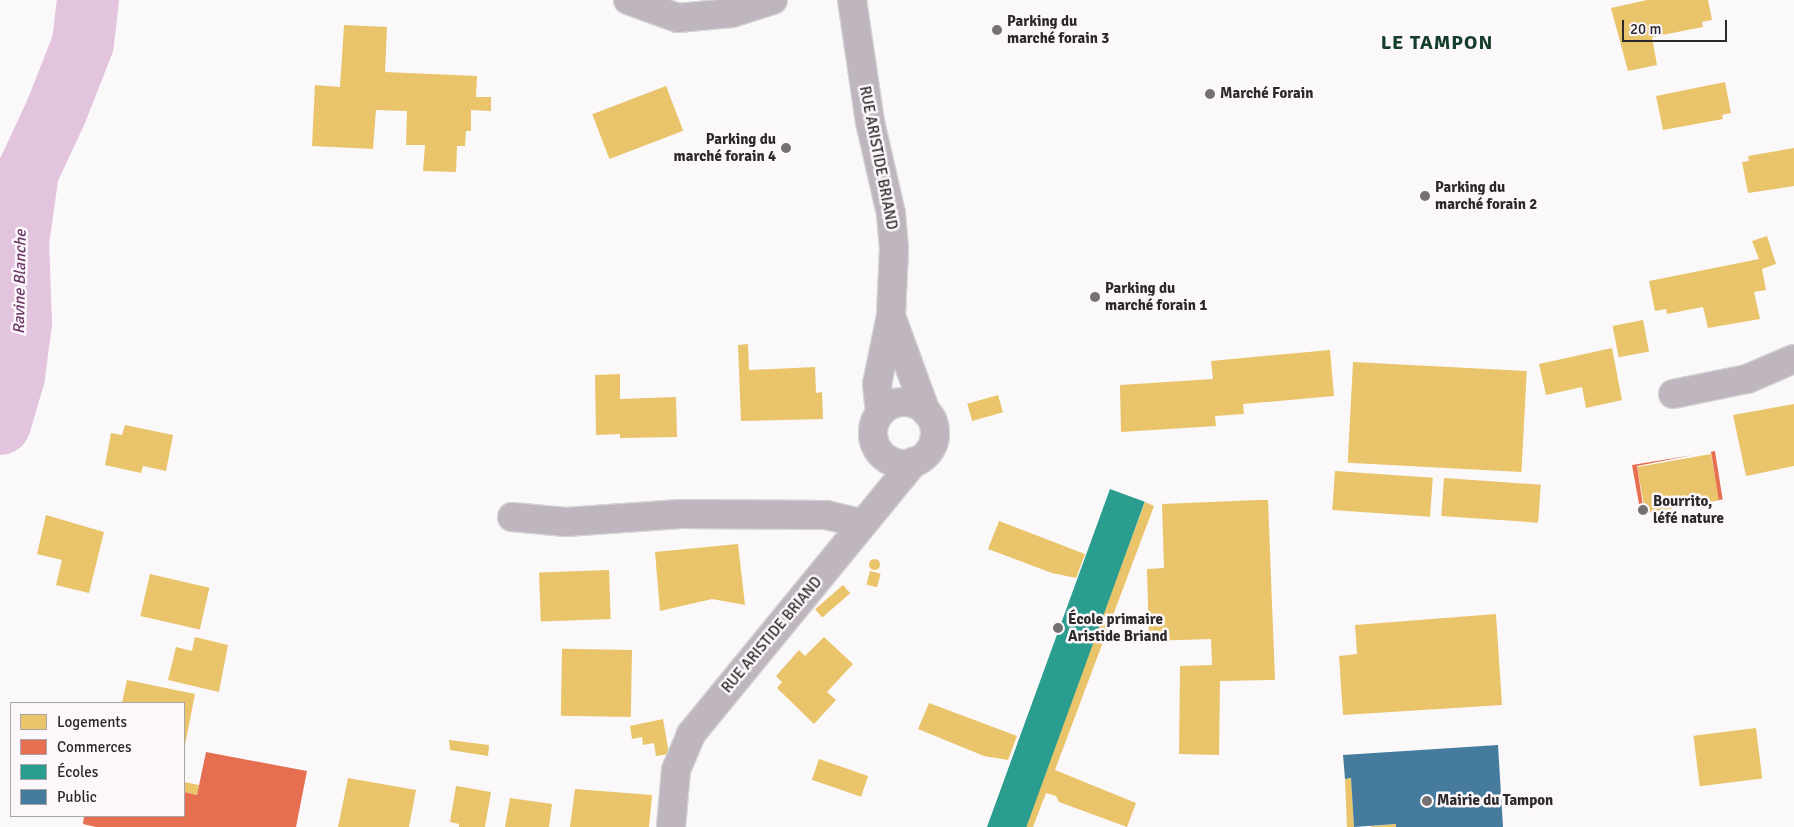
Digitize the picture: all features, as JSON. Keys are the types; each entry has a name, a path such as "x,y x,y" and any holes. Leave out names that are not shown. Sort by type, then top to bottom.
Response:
{"street":[{"path":"628,0 678,18 732,13 773,0"},
{"name":"RUE ARISTIDE BRIAND","path":"852,0 870,122 891,214 894,249 891,316 877,384 880,413 873,432 878,451 894,463 914,462 923,458 934,440 935,430 926,412 891,316"},
{"path":"1673,394 1747,379 1794,359"},
{"path":"880,413 888,406 908,402 926,412"},
{"name":"RUE ARISTIDE BRIAND","path":"671,827 676,770 691,734 861,523 914,462"},
{"path":"512,518 566,522 681,514 826,515 861,523"}],"building: Logements":[{"path":"1647,0 1708,0 1712,20 1702,22 1703,27 1652,37 1657,65 1628,71 1611,8"},
{"path":"344,25 387,27 385,72 477,76 476,97 491,97 491,111 471,110 471,131 466,131 465,146 457,146 456,172 423,171 425,145 406,145 407,111 376,110 373,149 312,146 315,85 340,87"},
{"path":"1725,82 1731,113 1722,115 1723,119 1663,130 1656,96"},
{"path":"666,86 683,131 609,159 592,114"},
{"path":"1794,148 1794,186 1748,193 1742,162 1749,161 1748,156"},
{"path":"1767,236 1776,264 1762,269 1766,290 1754,292 1760,319 1708,328 1703,307 1667,314 1666,309 1655,311 1649,281 1759,259 1752,241"},
{"path":"1643,320 1649,351 1619,357 1613,326"},
{"path":"748,344 749,370 815,367 816,393 822,392 823,419 741,421 738,345"},
{"path":"1612,348 1622,400 1586,408 1582,387 1546,395 1539,364"},
{"path":"1330,350 1334,396 1243,404 1244,414 1215,416 1216,426 1121,432 1120,385 1213,379 1211,361"},
{"path":"1353,362 1527,371 1521,472 1348,463"},
{"path":"620,374 620,399 676,397 677,437 620,438 620,434 596,435 595,375"},
{"path":"998,395 1003,412 972,421 967,404"},
{"path":"1794,404 1794,466 1746,476 1733,415"},
{"path":"125,425 173,435 166,471 143,466 141,473 105,465 111,433 122,435"},
{"path":"1711,454 1719,500 1645,513 1637,467"},
{"path":"1335,471 1433,478 1430,517 1332,510"},
{"path":"1444,478 1541,485 1538,523 1441,516"},
{"path":"1268,500 1275,680 1220,681 1219,755 1179,754 1180,666 1212,665 1211,639 1149,641 1147,569 1164,568 1162,504"},
{"path":"1145,502 1154,506 1055,770 1136,803 1127,827 1059,802 1056,796 1046,793 1033,827 1023,827"},
{"path":"46,515 104,532 89,593 56,585 62,560 37,554"},
{"path":"999,521 1085,554 1076,578 1052,573 988,549"},
{"path":"738,544 745,605 712,599 660,611 655,552"},
{"path":"874,558 880,564 874,570 868,564"},
{"path":"609,570 611,619 541,621 539,572"},
{"path":"870,571 881,574 877,587 866,585"},
{"path":"150,574 209,588 200,630 140,616"},
{"path":"843,585 850,593 822,618 815,609"},
{"path":"1496,614 1502,705 1343,715 1339,656 1357,654 1355,625"},
{"path":"195,637 228,645 219,692 168,680 176,647 192,651"},
{"path":"824,637 853,664 827,692 836,700 814,724 777,688 782,682 776,676 799,650 805,656"},
{"path":"562,649 632,650 631,717 561,716"},
{"path":"127,680 195,694 185,745 185,702 122,702"},
{"path":"929,703 1017,736 1008,760 984,756 918,729"},
{"path":"663,719 669,754 656,756 654,743 643,745 642,737 632,739 630,726"},
{"path":"1756,728 1762,779 1700,786 1693,736"},
{"path":"449,740 489,745 488,756 450,750"},
{"path":"819,759 868,776 861,797 812,780"},
{"path":"348,778 416,790 409,827 338,827"},
{"path":"1351,778 1354,827 1347,827 1345,779"},
{"path":"185,782 199,785 197,795 185,792"},
{"path":"456,786 491,792 485,827 459,827 459,824 450,822"},
{"path":"575,789 652,795 649,827 570,827"},
{"path":"510,798 552,804 549,827 505,827"},
{"path":"1396,824 1396,827 1371,827 1371,826"}],"building: Commerces":[{"path":"1715,451 1723,499 1719,500 1711,452"},
{"path":"1693,455 1637,466 1644,513 1641,515 1632,465"},
{"path":"206,752 307,771 296,827 96,827 83,824 84,817 185,817 185,792 197,795"}],"building: Écoles":[{"path":"1110,489 1145,502 1026,827 987,827"}],"building: Public":[{"name":"Mairie du Tampon","path":"1498,745 1503,827 1396,827 1396,824 1354,827 1351,778 1345,779 1343,755"}],"waterway":[{"name":"Ravine Blanche","path":"0,424 14,376 21,323 18,243 28,172 56,112 83,43 88,0"}],"place":[{"name":"Parking du marché forain 3","path":"997,30"},
{"name":"Marché Forain","path":"1210,94"},
{"name":"Parking du marché forain 4","path":"786,148"},
{"name":"Parking du marché forain 2","path":"1425,196"},
{"name":"Parking du marché forain 1","path":"1095,297"},
{"name":"Bourrito, léfé nature","path":"1643,510"},
{"name":"École primaire Aristide Briand","path":"1058,628"},
{"name":"Mairie du Tampon","path":"1427,801"}],"district":[{"name":"LE TAMPON","path":"1437,42"}]}
